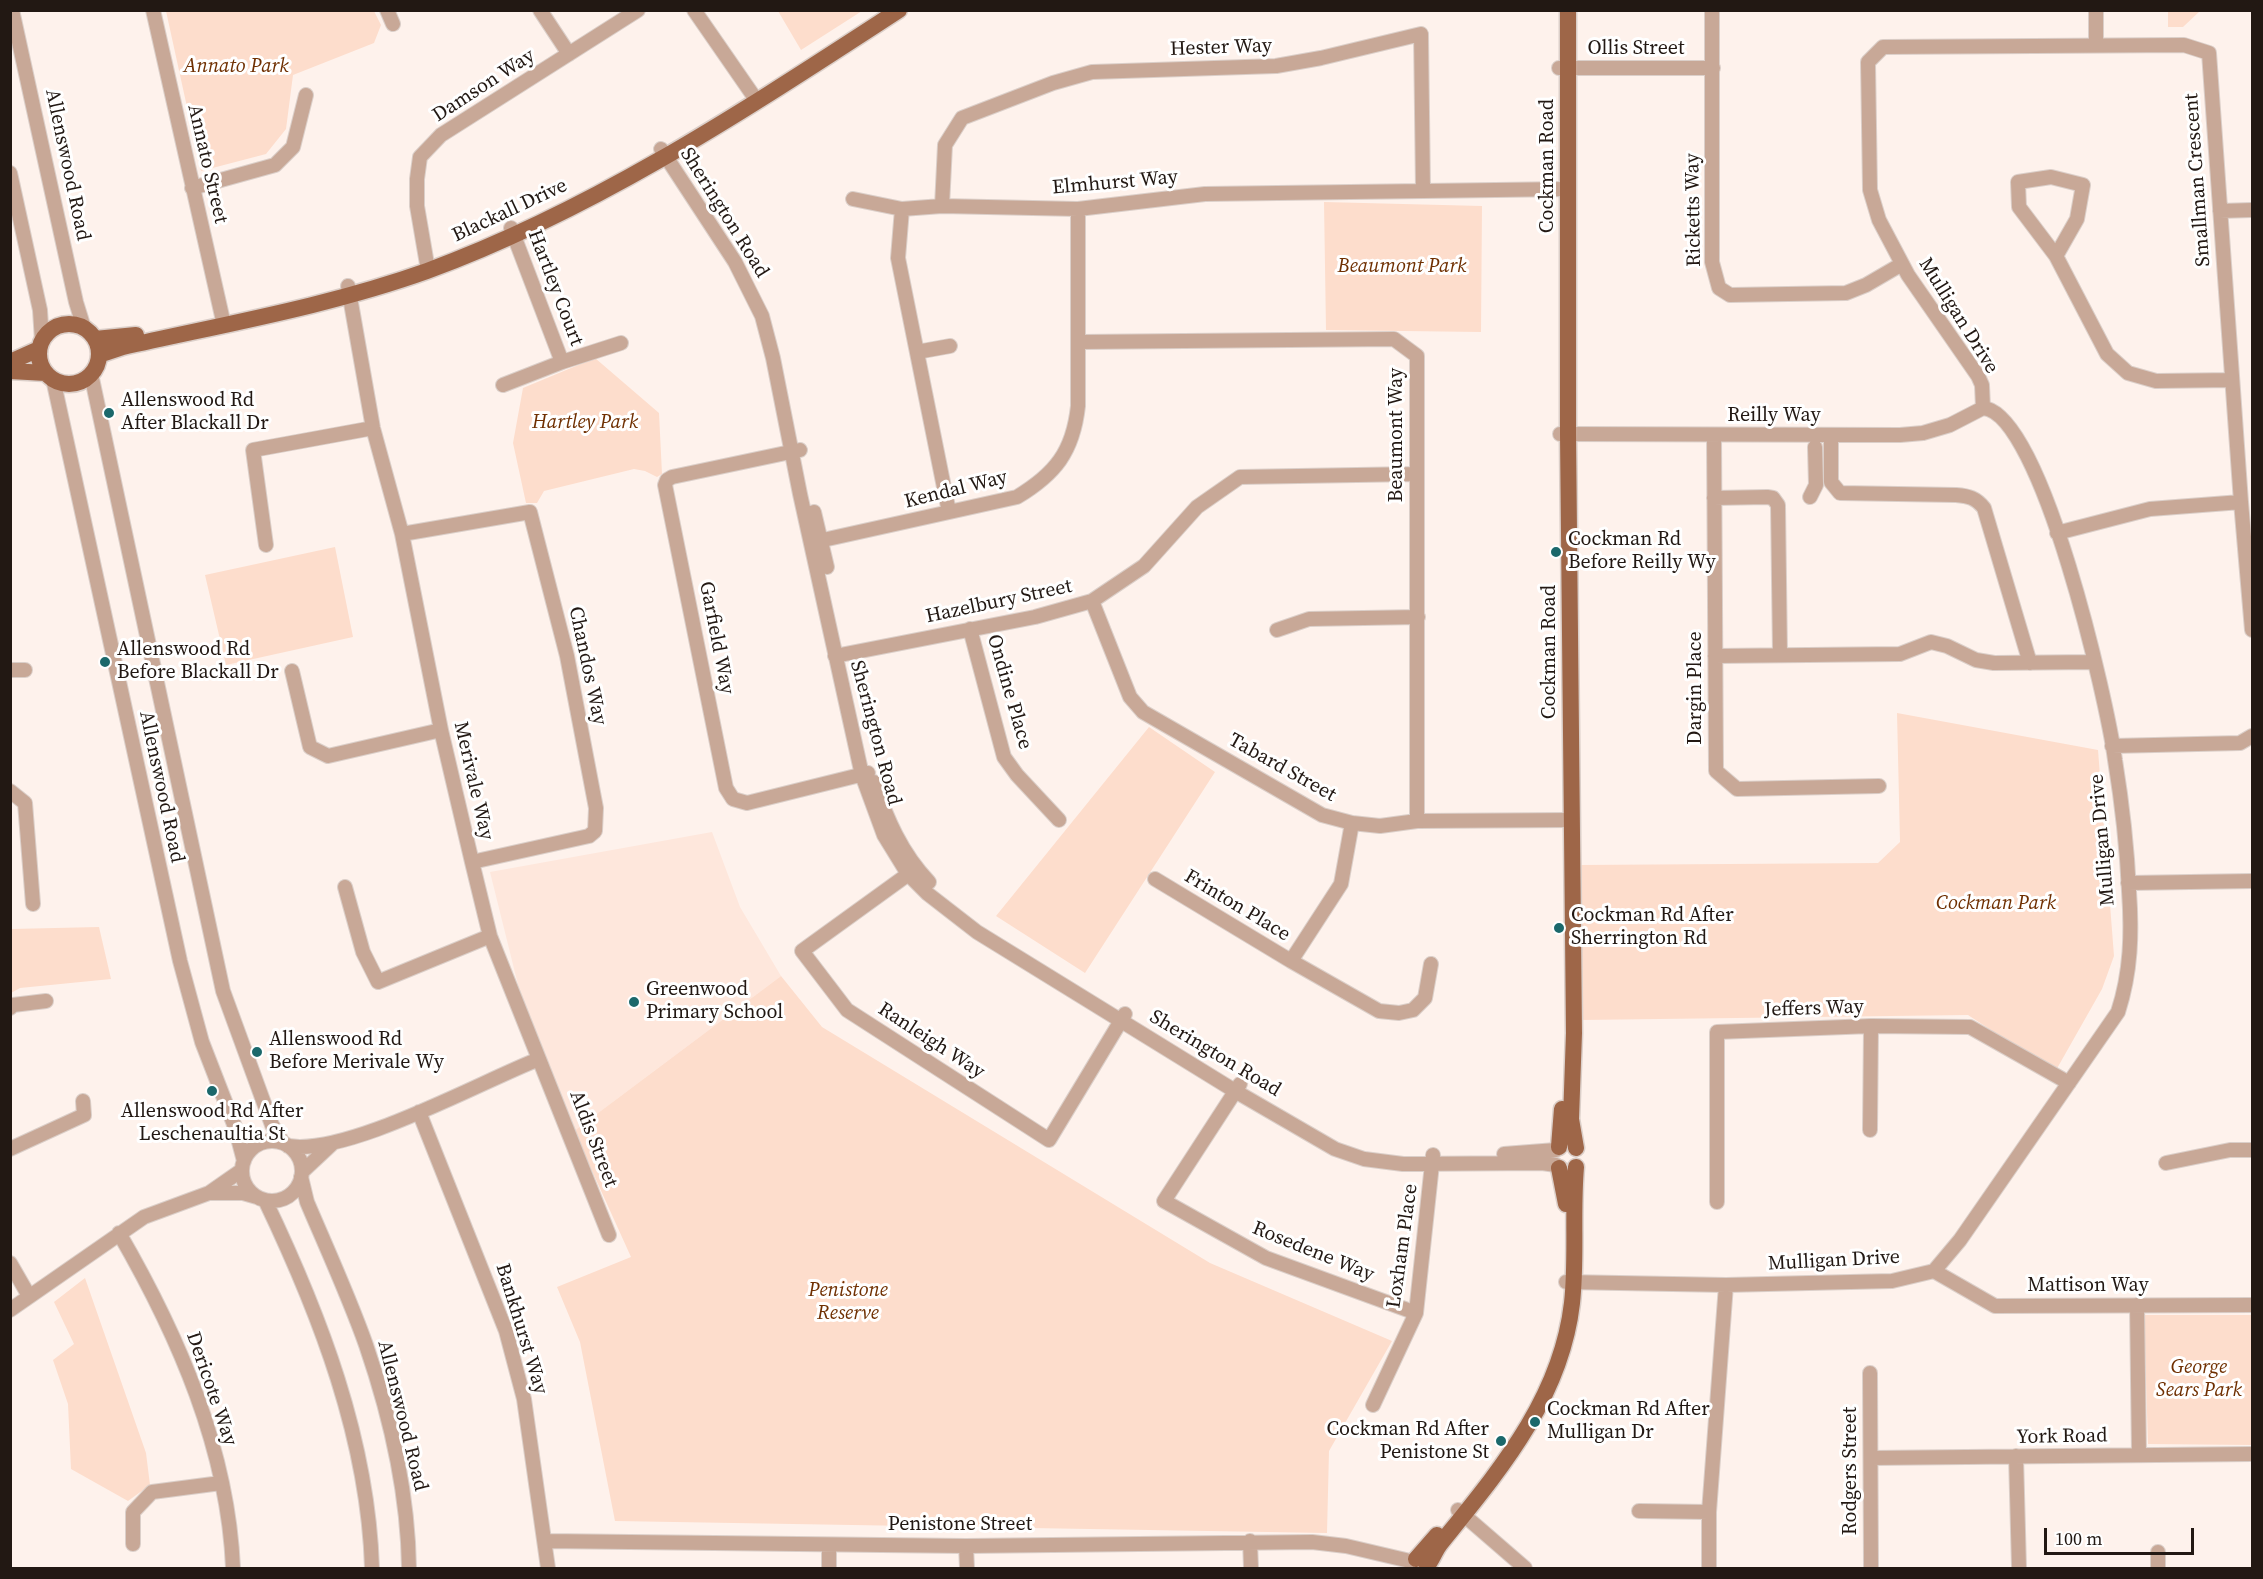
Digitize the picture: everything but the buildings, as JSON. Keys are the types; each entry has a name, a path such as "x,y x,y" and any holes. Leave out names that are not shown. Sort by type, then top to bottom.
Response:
{"main road":[{"name":"Blackall Drive","path":"754,98 883,10"},
{"name":"Blackall Drive","path":"93,340 117,339 223,321 349,290 427,266 513,232 667,150 899,10"},
{"name":"Cockman Road","path":"1558,10 1564,68"},
{"name":"Cockman Road","path":"1568,10 1564,68 1564,434 1572,649 1567,820 1565,1033 1558,1158 1566,1203 1570,1283"},
{"path":"10,362 40,345 50,330 63,325 93,340 91,374 75,383 66,384 49,376 10,371"},
{"path":"40,345 40,364 49,376"},
{"name":"Cockman Road","path":"1567,820 1574,1033 1570,1119 1576,1148"},
{"path":"1568,1145 1576,1148 1580,1158 1576,1167 1568,1171 1558,1158 1568,1145"},
{"name":"Cockman Road","path":"1417,1565 1517,1445 1555,1374 1564,1350 1576,1167"}],"street":[{"name":"Annato Street","path":"153,10 223,321"},
{"path":"387,10 393,24"},
{"path":"540,10 569,54"},
{"name":"Damson Way","path":"427,266 417,206 420,158 441,135 638,10"},
{"path":"694,10 754,98"},
{"name":"Ricketts Way","path":"1712,10 1712,262 1719,288 1730,295 1846,293 1902,264"},
{"path":"2096,10 2096,45"},
{"name":"Allenswood Road","path":"12,16 76,302 93,340"},
{"name":"Hester Way","path":"942,206 945,145 962,118 1053,82 1092,72 1276,66 1321,58 1421,34 1423,191"},
{"name":"Smallman Crescent","path":"1883,46 2184,45 2209,53 2241,502 2253,630"},
{"name":"Mulligan Drive","path":"1570,1283 1726,1285 1892,1281 1934,1271 1960,1240 2118,1012 2123,995 2130,962 2129,887 2112,746 2076,584 2043,487 2031,463 2001,417 1992,409 1983,408 1982,385 1978,376 1902,264 1879,220 1870,190 1868,63 1883,46"},
{"name":"Ollis Street","path":"1564,68 1713,68"},
{"path":"192,188 276,165 293,147 306,95"},
{"name":"Sherington Road","path":"667,150 741,254 765,300 776,336 796,451 866,774 884,835 934,900 976,932 1124,1016 1315,1138 1348,1154 1384,1162 1558,1158"},
{"path":"10,174 40,310 40,345"},
{"path":"2056,256 2077,219 2083,185 2051,177 2018,182 2019,207 2056,256 2107,354 2128,374 2156,381 2232,380"},
{"name":"Elmhurst Way","path":"902,209 942,206 1078,210 1205,194 1564,189"},
{"path":"854,199 902,209 898,258 949,512"},
{"name":"Kendal Way","path":"816,541 1017,497 1044,480 1063,457 1076,422 1079,342 1078,210"},
{"path":"2220,210 2253,210"},
{"name":"Hartley Court","path":"513,232 562,362"},
{"name":"Merivale Way","path":"349,290 373,428 402,534 441,730 490,936 539,1059"},
{"name":"Beaumont Way","path":"1079,342 1394,339 1417,356 1415,474 1418,617 1417,821"},
{"name":"Hartley Court","path":"503,385 562,362 621,343"},
{"path":"917,352 950,346"},
{"name":"Allenswood Road","path":"91,374 224,991 273,1125 286,1144"},
{"name":"Allenswood Road","path":"49,376 180,962 202,1042 235,1127 243,1166"},
{"name":"Reilly Way","path":"1564,434 1923,433 1950,425 1983,408"},
{"path":"266,545 253,450 373,428"},
{"name":"Dargin Place","path":"1714,435 1716,771 1737,789 1879,786"},
{"path":"1831,435 1831,482 1840,493 1956,495 1970,496 1979,501 1984,508 2030,663"},
{"path":"1810,497 1816,486 1815,447"},
{"name":"Garfield Way","path":"796,451 672,477 665,485 726,788 733,799 747,803 866,774"},
{"name":"Hazelbury Street","path":"839,655 1035,616 1092,601 1144,566 1197,507 1240,477 1415,474"},
{"path":"1714,498 1767,497 1773,498 1778,505 1780,655"},
{"path":"2057,533 2150,509 2241,502"},
{"name":"Chandos Way","path":"402,534 530,512 567,657 596,808 595,831 589,836 472,862"},
{"name":"Tabard Street","path":"1092,601 1130,697 1143,712 1322,815 1352,823 1380,826 1417,821 1567,820"},
{"path":"1277,630 1309,619 1418,617"},
{"name":"Ondine Place","path":"970,629 1004,757 1017,775 1059,820"},
{"path":"1715,656 1900,654 1931,642 1947,646 1976,660 2030,663 2093,662"},
{"path":"292,671 310,747 328,756 441,730"},
{"path":"2112,746 2240,743 2253,736"},
{"path":"10,791 25,803 33,904"},
{"name":"Frinton Place","path":"1155,879 1291,961 1341,884 1352,823"},
{"name":"Ranleigh Way","path":"912,872 802,951 847,1010 1049,1140 1124,1016"},
{"path":"2129,887 2253,881"},
{"path":"345,886 363,952 378,982 490,936"},
{"path":"2129,887 2253,889"},
{"path":"1291,961 1379,1011 1399,1013 1413,1010 1425,998 1431,964"},
{"path":"10,1008 13,1005 46,1000"},
{"path":"1870,1130 1871,1026"},
{"name":"Jeffers Way","path":"1717,1202 1717,1032 1871,1026 1970,1026 2069,1083"},
{"path":"10,1310 144,1217 209,1193 243,1166 250,1151 260,1144 272,1141 309,1147 333,1143 419,1112 539,1059"},
{"name":"Aldis Street","path":"539,1059 609,1235"},
{"name":"Rosedene Way","path":"1237,1087 1164,1201 1266,1258 1416,1313"},
{"path":"10,1149 84,1115 84,1101"},
{"name":"Bankhurst Way","path":"419,1112 506,1331 524,1399 546,1541 548,1569"},
{"path":"209,1193 243,1193 276,1200 290,1195 302,1175 333,1143"},
{"path":"286,1144 299,1158 302,1175"},
{"path":"2166,1163 2230,1150 2253,1150"},
{"name":"Loxham Place","path":"1373,1405 1416,1313 1433,1160"},
{"path":"243,1166 246,1186 262,1198 316,1314 338,1380 363,1485 372,1569"},
{"name":"Allenswood Road","path":"302,1175 307,1202 366,1345 388,1424 402,1498 409,1569"},
{"name":"Dericote Way","path":"119,1233 156,1298 209,1430 231,1535 233,1569"},
{"path":"10,1263 28,1296"},
{"name":"Mattison Way","path":"1934,1271 1995,1306 2253,1305"},
{"path":"1709,1569 1709,1512 1726,1285"},
{"path":"2137,1305 2139,1455"},
{"name":"Rodgers Street","path":"1870,1373 1871,1569"},
{"name":"York Road","path":"1871,1458 2253,1454"},
{"path":"2016,1456 2019,1569"},
{"path":"133,1544 133,1512 152,1492 221,1484"},
{"path":"1640,1511 1709,1512"},
{"path":"1461,1513 1525,1569"},
{"name":"Penistone Street","path":"546,1541 966,1546 1250,1541 1346,1546 1417,1565"},
{"path":"1250,1541 1251,1569"},
{"path":"828,1545 829,1569"},
{"path":"966,1546 967,1569"},
{"path":"2158,1552 2158,1569"},
{"name":"Penistone Street","path":"1374,1554 1394,1569"}],"shaded area":[{"name":"Greenwood Primary School","path":"712,832 740,907 781,976 574,1131 529,1029 490,872"}],"green space":[{"path":"2168,10 2200,11 2183,27 2168,27"},
{"name":"Annato Park","path":"166,11 374,11 381,25 374,43 293,75 286,129 266,154 201,171"},
{"path":"778,11 862,11 801,50"},
{"name":"Beaumont Park","path":"1324,202 1482,206 1481,332 1326,330"},
{"name":"Hartley Park","path":"595,358 659,413 662,474 657,477 634,469 544,491 537,503 526,503 513,443 523,388"},
{"path":"335,547 353,637 226,665 205,575"},
{"name":"Cockman Park","path":"1897,713 2098,750 2114,956 2102,989 2055,1072 1968,1015 1582,1020 1580,865 1878,863 1900,842"},
{"path":"1149,727 1215,772 1085,973 996,916"},
{"path":"99,927 111,979 20,988 11,993 11,929"},
{"name":"Penistone Reserve","path":"781,976 822,1027 1210,1263 1392,1341 1329,1451 1327,1533 615,1521 580,1342 557,1287 631,1257 574,1131"},
{"path":"85,1278 146,1453 150,1485 128,1501 71,1469 68,1404 53,1360 74,1344 54,1302"},
{"name":"George Sears Park","path":"2144,1315 2252,1315 2252,1445 2148,1444"}],"place":[{"name":"Allenswood Rd After Blackall Dr","path":"109,413"},
{"name":"Cockman Rd Before Reilly Wy","path":"1556,552"},
{"name":"Allenswood Rd Before Blackall Dr","path":"105,662"},
{"name":"Cockman Rd After Sherrington Rd","path":"1559,928"},
{"name":"Greenwood Primary School","path":"634,1002"},
{"name":"Allenswood Rd Before Merivale Wy","path":"257,1052"},
{"name":"Allenswood Rd After Leschenaultia St","path":"212,1091"},
{"name":"Cockman Rd After Mulligan Dr","path":"1535,1422"},
{"name":"Cockman Rd After Penistone St","path":"1501,1441"}]}
